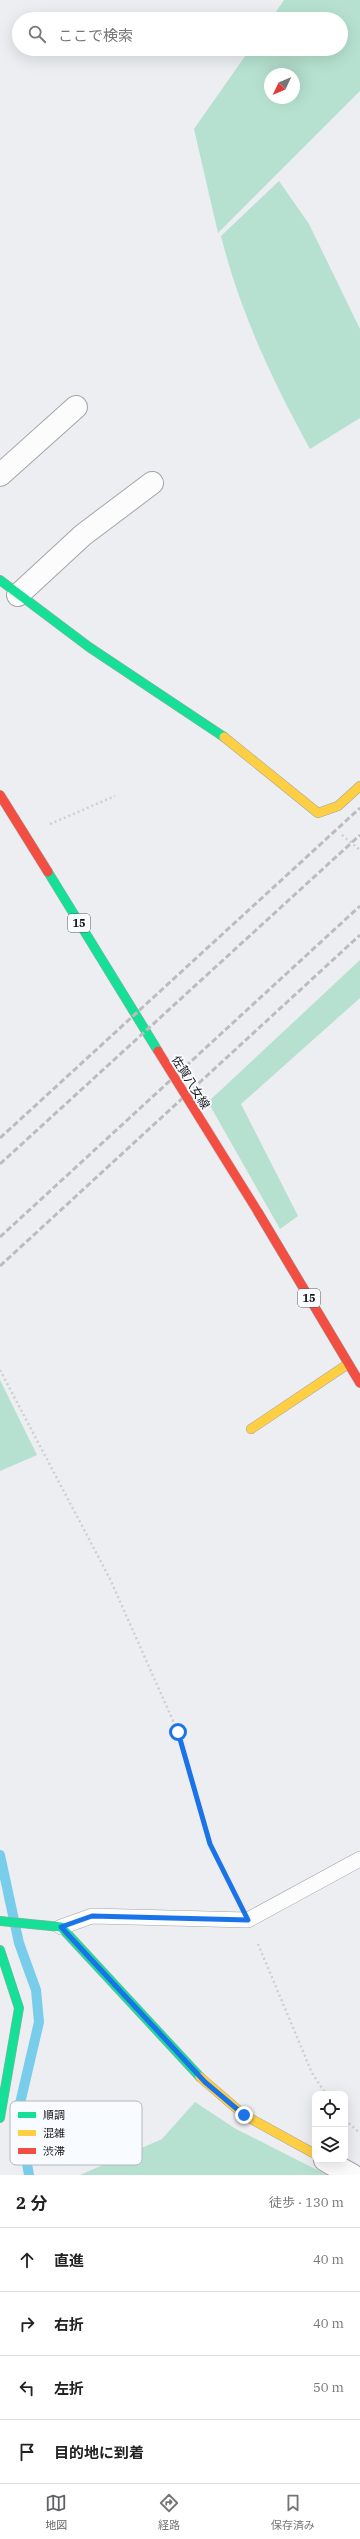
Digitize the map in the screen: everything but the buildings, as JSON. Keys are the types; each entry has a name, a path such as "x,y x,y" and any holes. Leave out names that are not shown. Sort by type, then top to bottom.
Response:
{"street":[{"path":"0,475 76,407"},
{"path":"18,595 83,536 152,483"},
{"path":"0,580 89,647 210,726 318,813 338,806 360,786"},
{"name":"佐賀八女線","path":"0,795 13,826 158,1051 258,1212 360,1383"},
{"path":"251,1429 348,1364"},
{"path":"0,1921 61,1927 205,2082 244,2115 312,2152"},
{"path":"0,1950 19,2008 0,2118"},
{"path":"330,2163 352,2175"}],"lane":[{"path":"61,1927 92,1916 248,1920 360,1859"}],"path":[{"path":"13,826 114,796"},
{"path":"0,1370 113,1586 178,1732 210,1844 248,1920 312,2073 324,2091"},
{"path":"348,2123 360,2133"}],"green space":[{"path":"284,0 360,0 360,91 218,233 194,129 245,56 348,56 348,12 276,12"},
{"path":"279,181 309,224 360,329 360,418 310,449 270,371 247,319 221,236"},
{"path":"360,960 360,998 241,1104 298,1216 280,1229 208,1102"},
{"path":"0,1380 37,1455 0,1471"},
{"path":"195,2102 236,2129 327,2175 80,2175 103,2165 142,2165 142,2148 162,2139"}],"waterway":[{"path":"0,1855 19,1943 36,1990 39,2022 21,2101"},
{"path":"27,2165 29,2175"}],"railway":[{"path":"0,1138 360,808"},
{"path":"0,1164 360,835"},
{"path":"0,1237 360,906"},
{"path":"0,1266 360,935"}],"traffic: fast":[{"path":"0,580 89,647 224,737"},
{"path":"48,872 158,1051"},
{"path":"0,1921 61,1927 200,2077"},
{"path":"0,1950 19,2008 0,2118"}],"traffic: slow":[{"path":"224,737 318,813 338,806 360,786"},
{"path":"251,1429 348,1364"},
{"path":"200,2077 244,2115 312,2152"}],"traffic: jam":[{"path":"0,795 48,872"},
{"path":"158,1051 258,1212"},
{"path":"258,1212 360,1383"}],"route":[{"path":"178,1732 210,1844 248,1920 92,1916 61,1927 205,2082 244,2115"}]}
